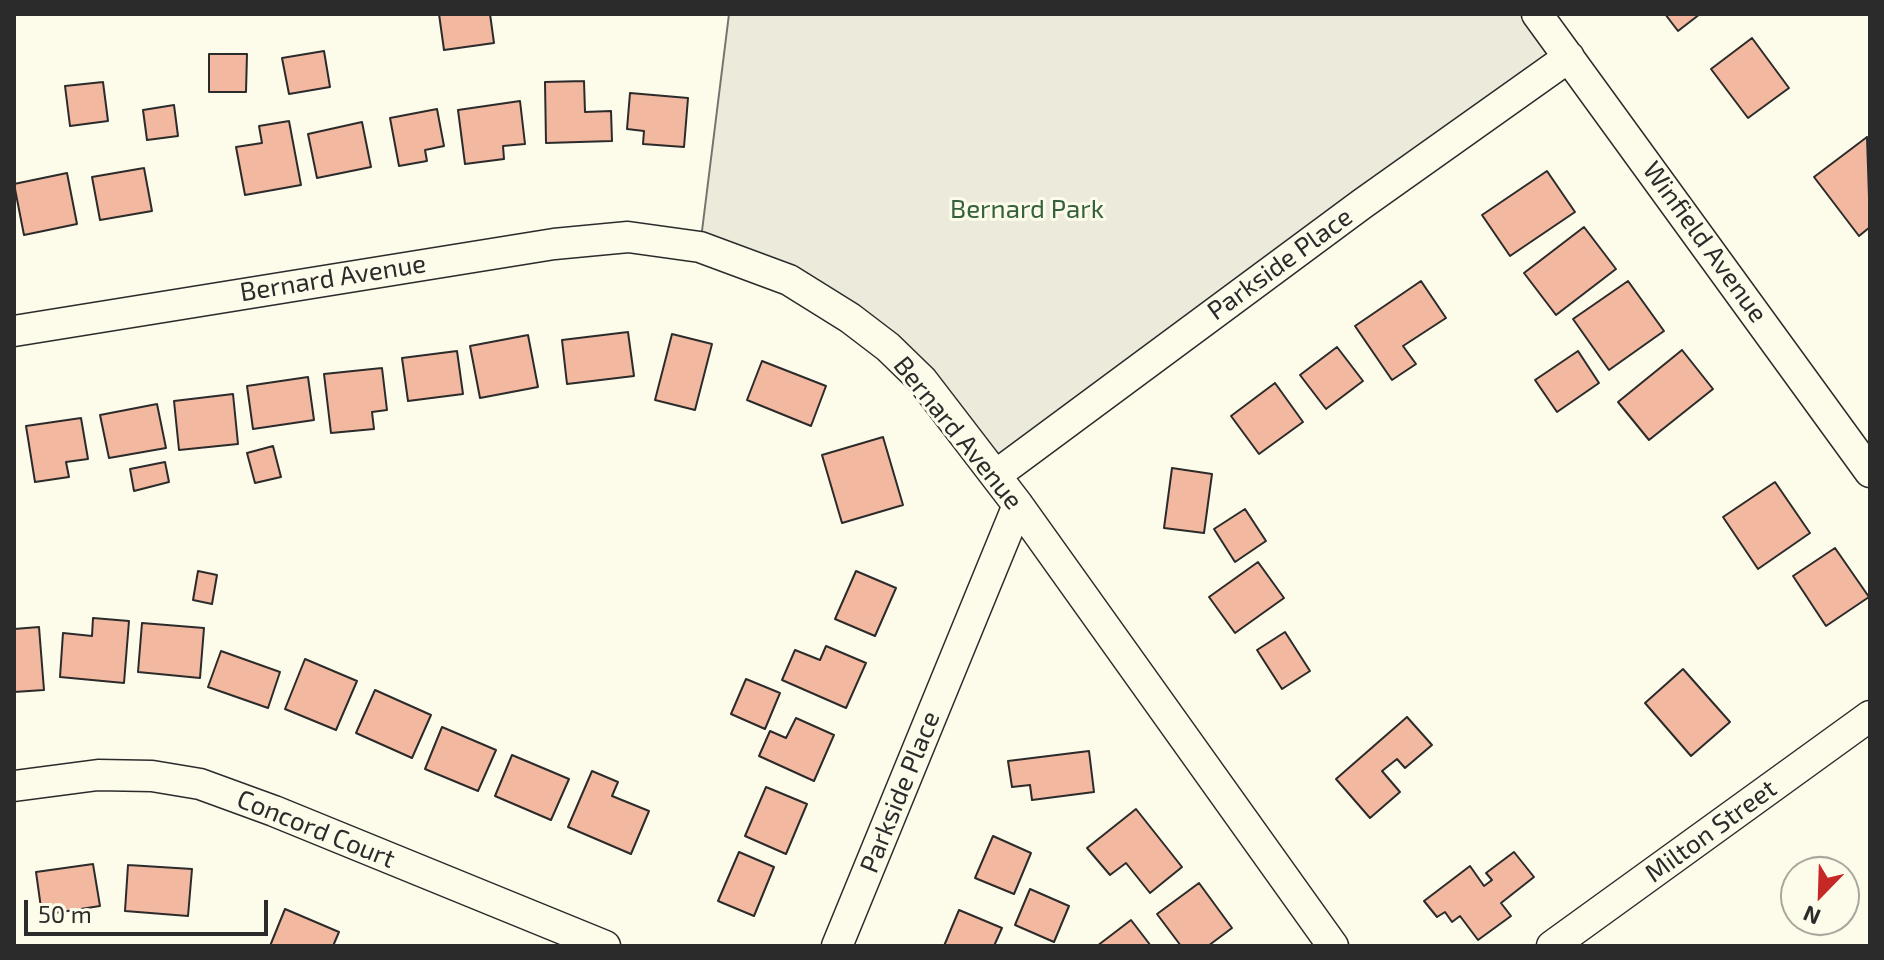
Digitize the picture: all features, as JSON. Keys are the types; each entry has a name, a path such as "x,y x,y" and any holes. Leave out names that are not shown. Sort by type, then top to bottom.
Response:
{"street":[{"name":"Winfield Avenue","path":"1537,14 1870,472"},
{"name":"Parkside Place","path":"996,475 1362,204 1569,57"},
{"name":"Bernard Avenue","path":"14,331 554,244 628,237 676,242 745,261 789,280 850,318 888,347 922,380 1018,505 1333,946"},
{"name":"Parkside Place","path":"837,946 1018,505"},
{"name":"Milton Street","path":"1552,946 1870,716"},
{"name":"Concord Court","path":"14,786 98,775 152,776 200,784 274,811 605,946"}],"green space":[{"name":"Bernard Park","path":"729,14 1537,14 1569,57 996,475 888,347 700,247"}],"building":[{"path":"439,14 490,14 494,43 444,50"},
{"path":"1665,14 1700,14 1678,31"},
{"path":"1752,38 1789,88 1748,118 1711,69"},
{"path":"324,51 330,87 289,94 282,58"},
{"path":"209,54 247,54 246,92 209,92"},
{"path":"584,81 585,112 611,111 612,141 546,143 545,82"},
{"path":"103,82 108,121 70,126 65,86"},
{"path":"630,93 688,98 684,147 643,144 644,131 627,129"},
{"path":"520,101 525,144 503,146 504,159 465,164 458,110"},
{"path":"174,105 178,136 147,140 143,110"},
{"path":"437,109 444,146 425,150 427,161 399,166 390,118"},
{"path":"289,121 301,185 245,195 236,147 262,143 259,126"},
{"path":"362,122 371,167 317,178 308,134"},
{"path":"1867,137 1870,227 1859,236 1814,177"},
{"path":"144,168 152,211 100,220 92,177"},
{"path":"1547,171 1575,212 1510,256 1482,215"},
{"path":"67,173 77,224 24,235 14,184"},
{"path":"1584,227 1616,269 1556,315 1524,273"},
{"path":"1421,281 1446,318 1403,346 1416,364 1392,380 1355,326"},
{"path":"1628,281 1664,331 1609,370 1573,319"},
{"path":"628,332 634,376 567,384 562,340"},
{"path":"672,334 712,344 695,410 655,400"},
{"path":"528,335 538,387 480,398 470,346"},
{"path":"1337,347 1363,381 1326,409 1300,375"},
{"path":"1682,350 1713,389 1649,440 1618,402"},
{"path":"457,351 463,394 408,401 402,358"},
{"path":"1578,351 1599,383 1557,412 1535,380"},
{"path":"762,361 826,386 811,426 747,400"},
{"path":"382,368 387,410 372,412 374,429 331,433 324,374"},
{"path":"308,377 314,420 253,429 247,386"},
{"path":"1275,383 1303,422 1259,454 1231,416"},
{"path":"233,394 238,444 179,450 174,401"},
{"path":"157,404 166,448 109,458 100,415"},
{"path":"81,418 88,459 66,462 69,477 35,482 26,426"},
{"path":"883,437 903,505 842,523 822,455"},
{"path":"273,446 281,477 255,483 247,453"},
{"path":"165,462 169,482 134,491 130,469"},
{"path":"1172,468 1212,474 1204,533 1164,528"},
{"path":"1775,482 1810,533 1758,569 1723,517"},
{"path":"1245,509 1266,541 1235,562 1214,529"},
{"path":"1835,548 1869,597 1826,626 1793,576"},
{"path":"1258,562 1284,598 1235,633 1209,597"},
{"path":"198,571 217,575 212,604 193,600"},
{"path":"856,571 896,588 875,636 835,619"},
{"path":"93,618 129,621 124,683 60,677 63,633 92,636"},
{"path":"142,623 204,628 200,678 138,672"},
{"path":"39,627 44,690 14,692 14,629"},
{"path":"1285,632 1310,671 1282,689 1257,650"},
{"path":"826,646 866,663 846,708 782,680 795,650 820,660"},
{"path":"221,651 280,672 268,708 208,687"},
{"path":"305,659 357,681 336,730 285,709"},
{"path":"1683,669 1730,722 1691,756 1645,703"},
{"path":"746,679 780,693 765,729 731,714"},
{"path":"375,690 431,715 412,758 356,733"},
{"path":"1407,717 1432,745 1405,768 1397,759 1382,771 1400,792 1370,818 1336,779"},
{"path":"796,718 834,735 814,781 759,756 770,731 786,738"},
{"path":"442,727 496,750 478,791 425,769"},
{"path":"1089,751 1094,792 1032,800 1030,785 1012,787 1008,761"},
{"path":"512,755 569,779 551,820 495,796"},
{"path":"592,771 618,782 612,796 649,811 631,854 568,827"},
{"path":"766,787 807,804 786,854 745,836"},
{"path":"1136,809 1182,867 1150,893 1126,863 1110,875 1087,848"},
{"path":"993,836 1031,853 1014,894 975,878"},
{"path":"739,852 774,867 754,916 718,901"},
{"path":"1514,852 1534,877 1501,903 1511,916 1478,940 1460,916 1452,922 1445,912 1437,917 1424,901 1470,866 1484,886 1492,880 1486,873"},
{"path":"93,864 100,906 42,915 36,872"},
{"path":"128,865 192,869 188,916 125,911"},
{"path":"1199,883 1232,928 1208,946 1181,946 1157,914"},
{"path":"1030,889 1069,906 1054,942 1015,925"},
{"path":"285,909 339,932 333,946 270,946"},
{"path":"959,910 1002,928 994,946 944,946"},
{"path":"1131,920 1151,946 1097,946"}]}
